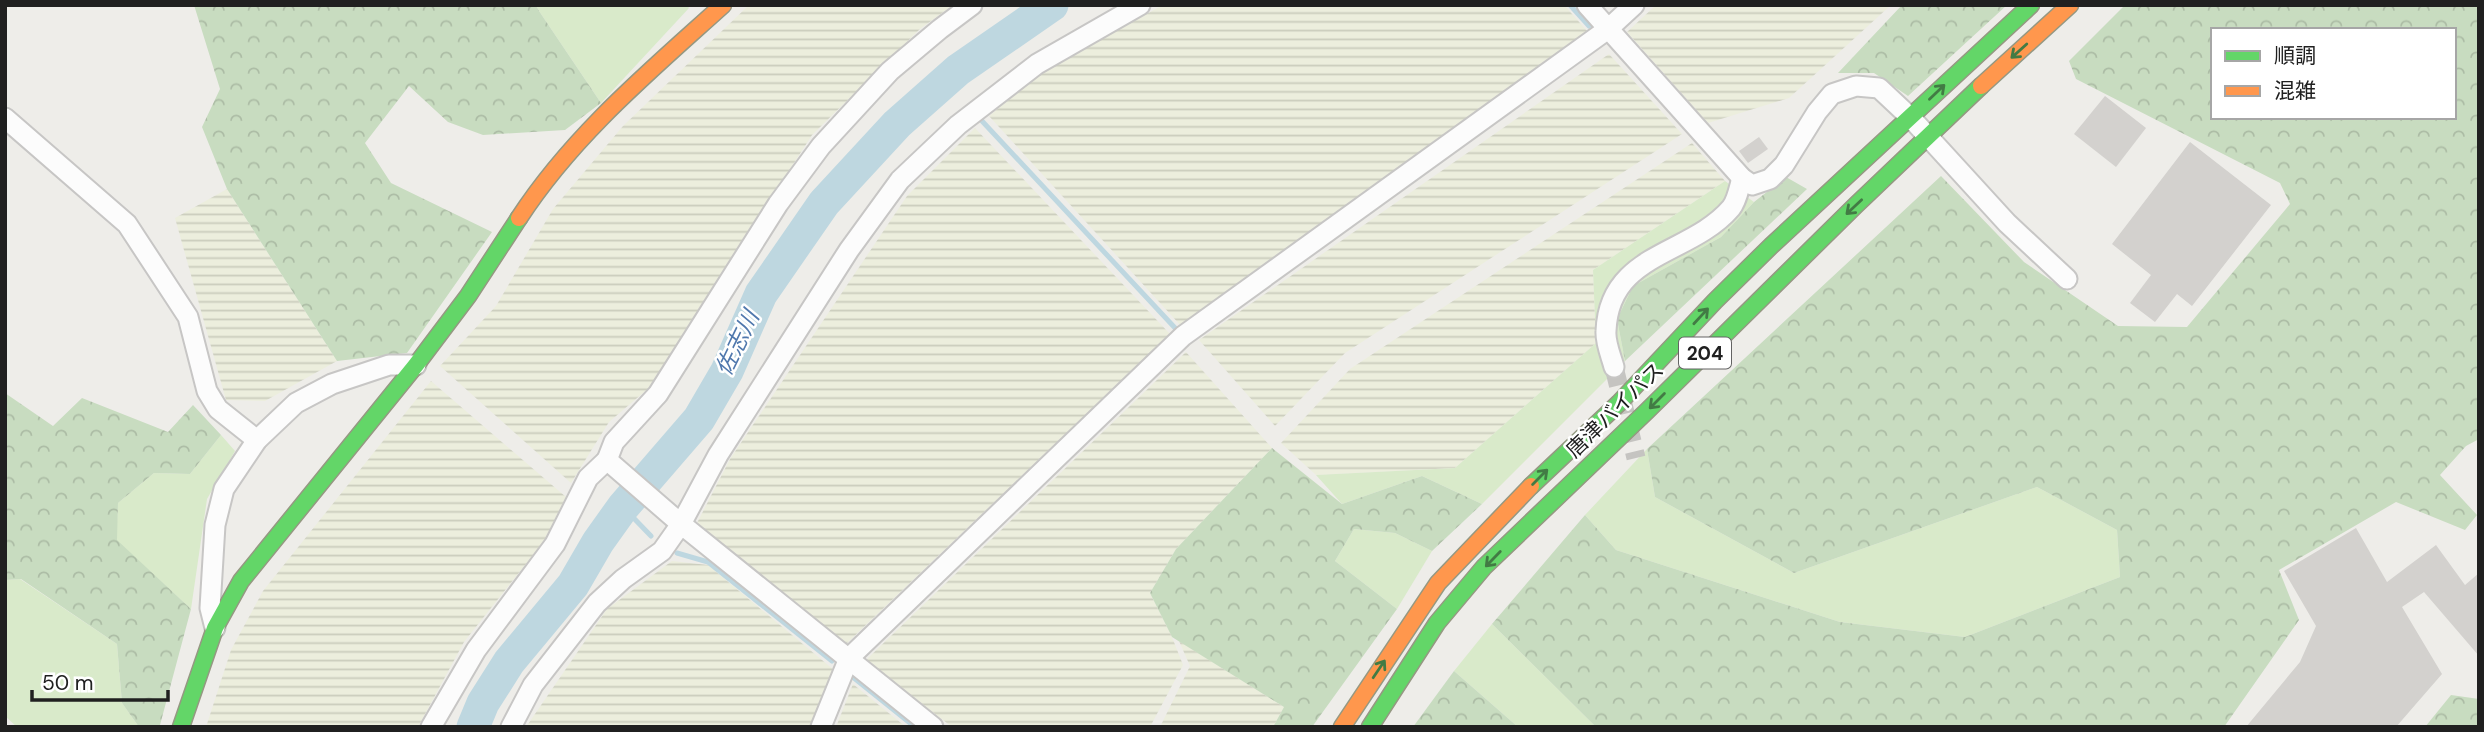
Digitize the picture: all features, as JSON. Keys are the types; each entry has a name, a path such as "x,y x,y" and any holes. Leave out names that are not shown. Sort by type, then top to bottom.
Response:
{"main road":[{"path":"181,727 215,628 242,581 416,365 468,296 528,204 568,152 621,97 723,5"},
{"name":"唐津バイパス","path":"1342,727 1438,583 1527,490 1619,403 1771,246 2031,5"},
{"name":"唐津バイパス","path":"1370,727 1401,676 1461,592 1957,107 2070,5"}],"street":[{"path":"430,727 476,650 555,544 588,478 609,463 614,442 658,394 778,204 821,146 890,71 972,5"},
{"path":"512,727 533,685 597,603 623,579 662,551 676,520 849,250 901,180 958,125 1037,64 1140,5"},
{"path":"1587,5 1742,178 1752,185 1770,179 1784,165 1817,111 1832,94 1856,86 1879,88 1911,118 2007,223 2067,279"},
{"path":"821,727 849,658 1184,337 1608,29 1634,5"},
{"path":"5,118 127,224 188,317 207,391 218,409 257,440"},
{"path":"1614,368 1605,332 1612,298 1639,266 1712,227 1733,206 1742,178"},
{"path":"215,628 210,608 215,525 225,489 257,440 296,403 332,384 389,365 416,365"},
{"path":"609,463 933,727"}],"green space":[{"path":"194,5 535,5 601,103 565,130 483,135 448,122 409,86 365,143 391,183 492,232 407,353 337,361 227,189 202,127 220,89"},
{"path":"535,5 687,5 689,8 601,103"},
{"path":"749,5 953,5 920,29 812,135 650,387 609,422 571,483 440,366 496,306 553,209 623,126"},
{"path":"1163,5 1564,5 1588,32 1182,327 989,116 1049,67"},
{"path":"1656,5 1891,5 1789,98 1708,123 1627,32"},
{"path":"1902,5 2007,5 1908,96 1874,73 1838,73"},
{"path":"2125,5 2479,5 2479,439 2466,446 2440,475 2477,515 2465,530 2396,502 2279,570 2299,620 2224,727 1596,727 1492,624 1585,515 1616,550 1840,622 1965,637 2120,577 2117,530 2037,487 1794,573 1655,497 1647,449 1941,176 2024,262 2118,326 2187,327 2290,204 2280,183 2076,79 2069,61"},
{"path":"1609,54 1682,134 1345,353 1275,426 1199,340"},
{"path":"975,128 1170,334 846,644 697,523 730,459 907,196"},
{"path":"1692,143 1725,181 1593,270 1596,343 1455,468 1316,475 1281,443 1350,369"},
{"path":"1786,177 1807,189 1625,361 1617,319 1633,286 1721,237 1754,202"},
{"path":"1725,181 1754,202 1721,237 1633,286 1617,319 1625,361 1482,504 1422,476 1342,504 1316,475 1455,468 1596,343 1593,270"},
{"path":"227,189 337,361 265,401 226,400 175,218"},
{"path":"1186,352 1272,448 1176,549 1150,593 1183,665 1150,727 952,727 866,660"},
{"path":"431,381 566,497 545,540 464,642 418,727 206,727 231,650 263,591"},
{"path":"5,393 53,426 82,398 168,432 193,405 221,435 190,474 154,473 118,503 117,540 191,609 160,725 139,727 122,703 117,644 21,579 5,580"},
{"path":"221,435 235,451 207,499 191,609 116,540 118,503 154,473 190,474"},
{"path":"1272,448 1342,504 1422,476 1482,504 1432,551 1395,533 1354,529 1335,561 1397,609 1312,727 1273,727 1284,707 1172,637 1150,593 1176,549"},
{"path":"1647,449 1655,497 1794,573 2037,487 2117,530 2120,577 1965,637 1840,622 1616,550 1585,515"},
{"path":"1354,529 1395,533 1432,551 1397,609 1335,561"},
{"path":"672,561 708,565 834,670 810,727 526,727 607,609"},
{"path":"20,579 117,644 122,703 139,727 17,727 5,716 5,580"},
{"path":"1492,624 1596,727 1518,727 1454,671"},
{"path":"1179,641 1284,707 1273,727 1160,727 1190,666"},
{"path":"1454,671 1518,727 1413,727"},
{"path":"853,684 906,727 836,727"},
{"path":"2451,695 2479,699 2479,727 2425,727"}],"building":[{"path":"2105,96 2146,128 2116,167 2074,134"},
{"path":"1759,137 1768,149 1748,163 1739,151"},
{"path":"2190,142 2271,205 2192,306 2177,294 2155,322 2130,303 2151,275 2112,244"},
{"path":"2356,528 2387,582 2436,545 2465,585 2479,573 2479,656 2424,592 2402,607 2442,674 2396,727 2246,727 2300,662 2316,626 2284,571"}],"waterway":[{"name":"佐志川","path":"473,727 483,703 509,662 573,585 598,542 623,507 699,419 727,371 761,294 824,203 897,124 958,70 1052,5"},
{"path":"1570,5 1589,26"},
{"path":"982,121 1176,329"},
{"path":"623,507 651,536"},
{"path":"677,553 708,562 832,661"},
{"path":"854,678 915,727"}],"tunnel":[{"path":"1614,367 1636,458"}],"traffic: fast":[{"path":"1531,486 1619,403 1771,246 2031,5"},
{"path":"1370,727 1437,623 1484,567 1981,86"},
{"path":"181,727 215,628 241,581 416,365 468,296 519,218"}],"traffic: slow":[{"path":"519,218 563,159 588,132 723,5"},
{"path":"1981,86 2070,5"},
{"path":"1342,727 1438,583 1531,486"}]}
